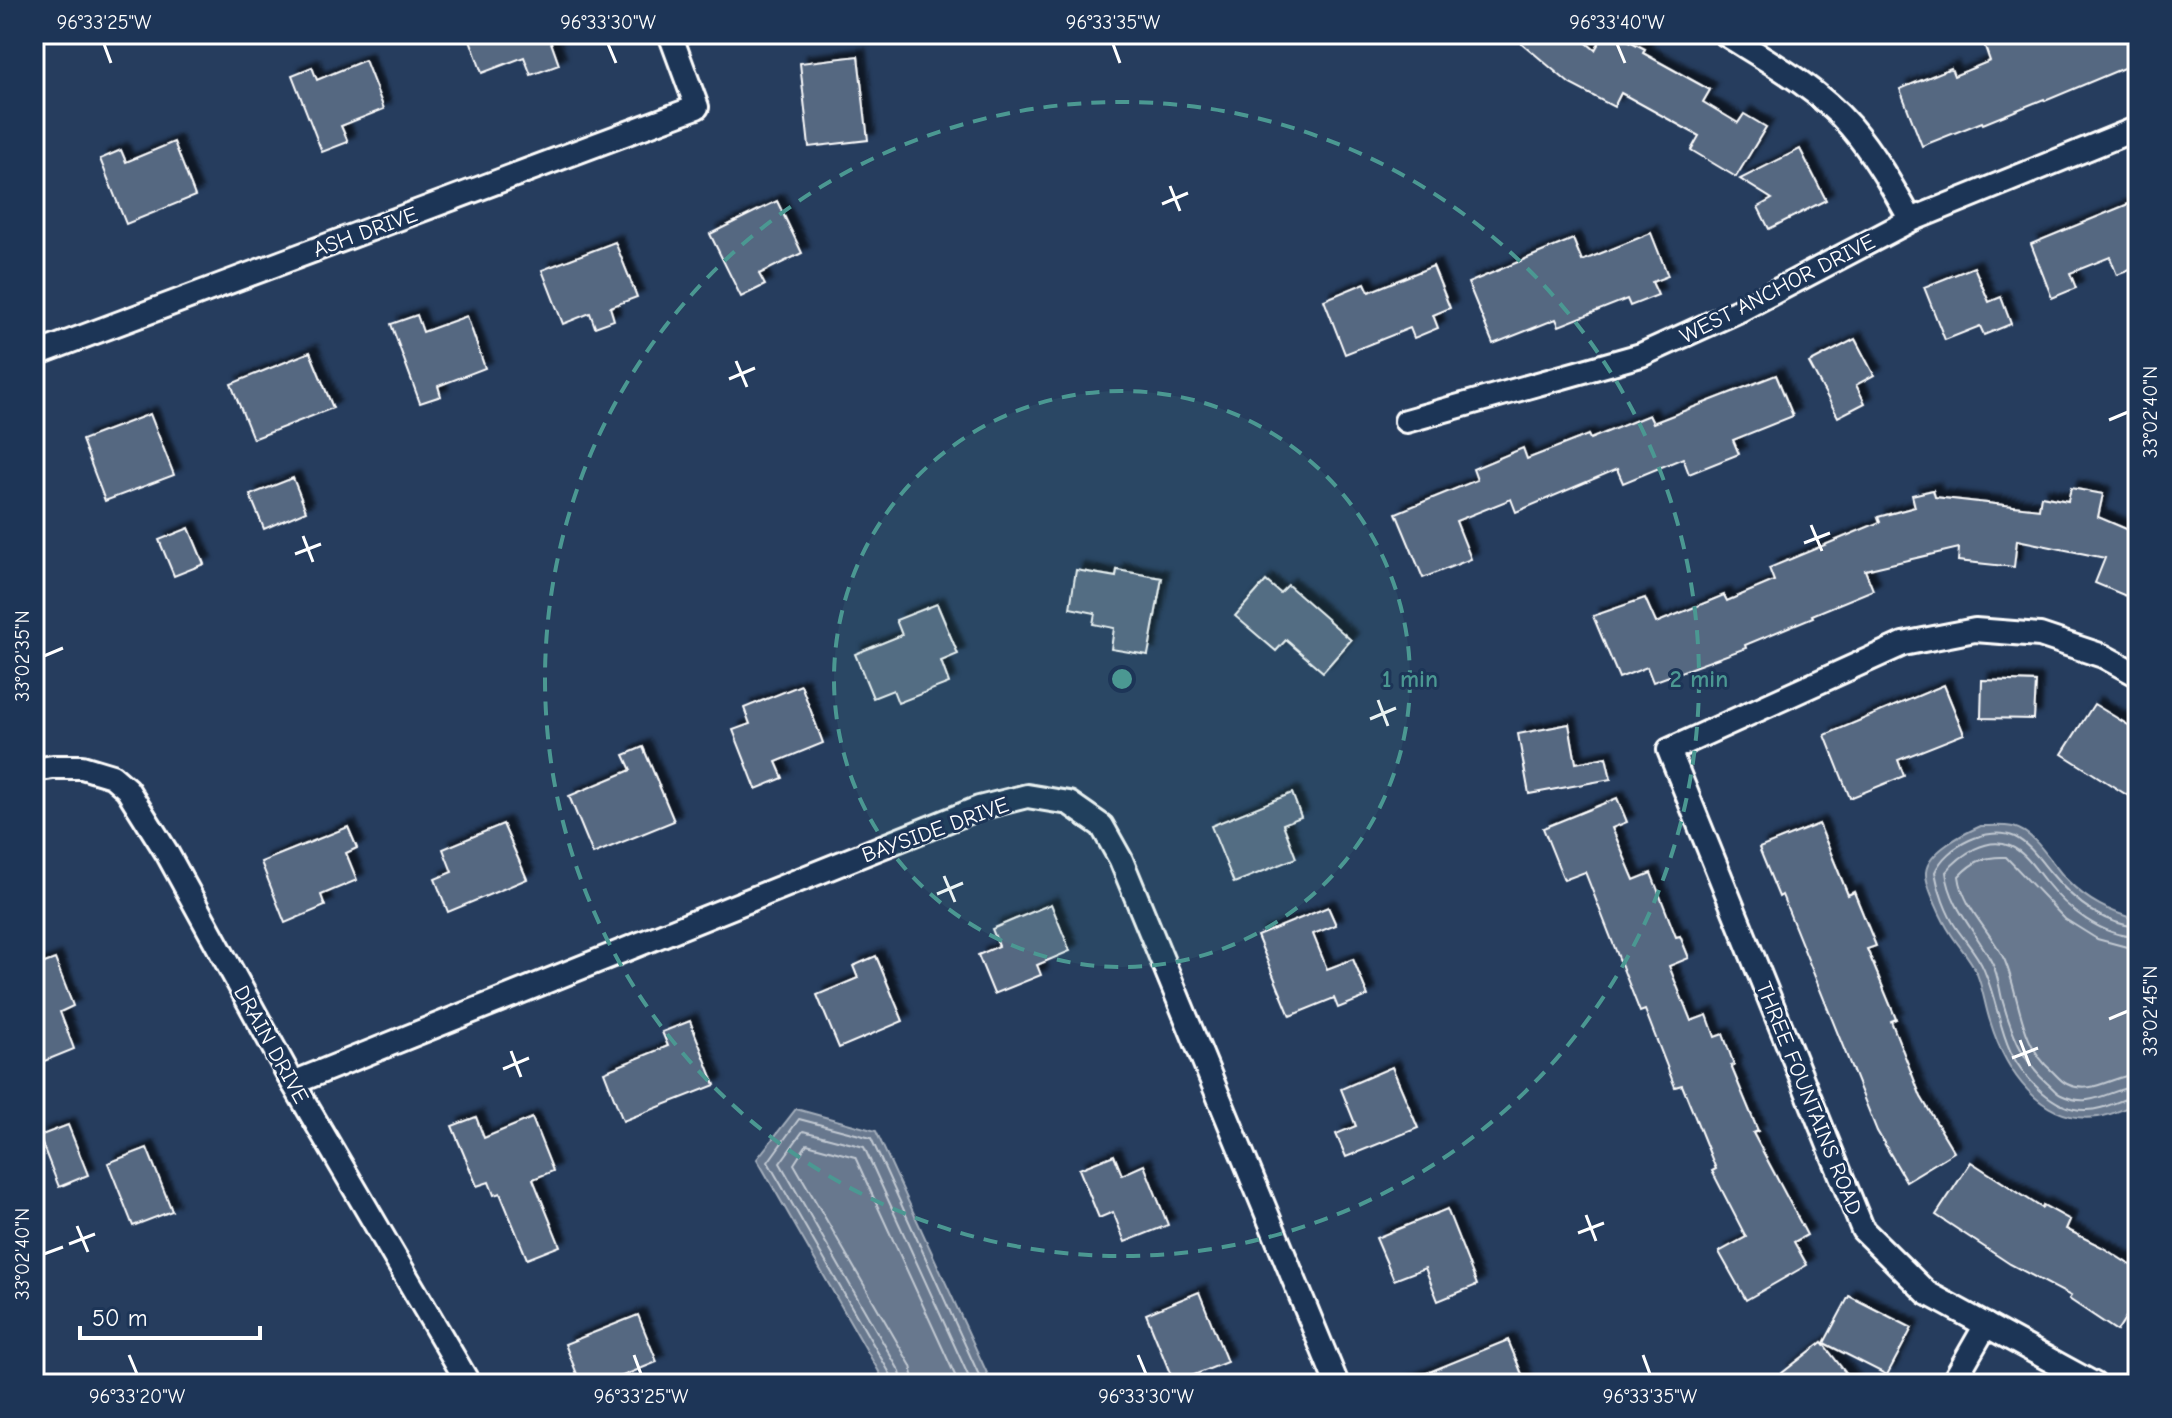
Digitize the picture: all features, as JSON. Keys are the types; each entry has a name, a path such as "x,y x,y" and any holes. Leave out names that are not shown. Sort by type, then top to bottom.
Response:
{"street":[{"name":"ASH DRIVE","path":"34,355 697,107 670,34"},
{"path":"1725,34 1799,80 1850,125 1890,182 1911,220"},
{"name":"WEST ANCHOR DRIVE","path":"1406,421 1641,355 1740,310 1911,220 2138,128"},
{"name":"THREE FOUNTAINS ROAD","path":"2094,1384 1927,1293 1863,1230 1669,750 1903,644 1975,630 2040,635 2103,656 2138,675"},
{"name":"DRAIN DRIVE","path":"34,770 82,767 112,776 127,789 167,853 293,1083 469,1384"},
{"name":"BAYSIDE DRIVE","path":"293,1083 979,808 1027,796 1069,803 1102,826 1121,860 1337,1384"},
{"path":"1952,1384 1986,1325"}],"water":[{"path":"1981,826 2009,826 2022,830 2083,894 2109,909 2138,920 2138,1103 2098,1117 2077,1117 2059,1112 2042,1103 2028,1090 2005,1058 1975,969 1944,921 1926,878 1928,864 1940,850"},
{"path":"796,1109 876,1131 992,1384 886,1384 757,1159"}],"building":[{"path":"468,34 548,34 559,65 531,75 524,57 482,73"},
{"path":"1511,34 1576,34 1595,50 1604,34 1616,34 1645,49 1643,53 1710,90 1703,102 1738,123 1744,114 1766,127 1736,177 1691,150 1699,136 1621,93 1614,107 1570,84"},
{"path":"2037,34 2138,34 2138,62 2045,101 1922,146 1900,89 1951,68 1954,76 1990,61 1984,44 2006,35 2010,45"},
{"path":"858,56 868,140 809,147 800,63"},
{"path":"365,60 384,109 341,126 348,142 322,152 292,75 312,67 317,80"},
{"path":"174,142 195,196 126,224 100,159 121,150 126,162"},
{"path":"1800,149 1826,200 1769,229 1758,207 1772,199 1740,179"},
{"path":"2138,200 2138,267 2117,275 2110,257 2070,273 2076,288 2052,298 2031,244"},
{"path":"777,201 802,253 759,274 765,285 741,297 710,234"},
{"path":"1651,233 1668,276 1652,282 1658,295 1630,306 1627,299 1559,326 1556,319 1493,344 1468,283 1573,239 1582,261"},
{"path":"615,242 637,297 610,307 614,320 595,327 590,313 563,324 542,270"},
{"path":"1433,266 1450,308 1433,315 1438,328 1414,338 1410,328 1345,354 1324,300 1365,283 1369,292"},
{"path":"1974,267 1989,302 2001,297 2011,324 1984,335 1980,326 1945,340 1924,287"},
{"path":"417,315 423,332 467,316 485,368 438,386 441,396 420,403 391,324"},
{"path":"1855,339 1874,375 1856,385 1865,403 1838,417 1809,363"},
{"path":"310,352 333,408 253,439 231,384"},
{"path":"1776,375 1793,416 1733,440 1739,454 1689,474 1683,458 1623,483 1617,469 1516,512 1511,499 1456,521 1471,559 1423,578 1396,513 1477,480 1473,469 1523,448 1527,459 1588,435 1590,439 1649,415 1653,423"},
{"path":"150,414 174,475 105,501 82,440"},
{"path":"293,478 306,511 264,529 250,495"},
{"path":"2071,488 2103,494 2098,517 2138,534 2138,601 2095,583 2105,558 2017,540 2014,567 1958,561 1959,548 1865,570 1873,590 1745,645 1746,648 1653,682 1647,667 1619,678 1593,616 1645,598 1656,623 1724,595 1727,601 1774,581 1769,568 1880,522 1878,517 1915,507 1912,495 1933,490 1935,497 2039,509 2041,496 2068,501"},
{"path":"189,528 204,564 174,576 159,540"},
{"path":"1076,570 1116,577 1117,570 1162,578 1148,655 1111,649 1114,628 1093,624 1095,613 1070,608"},
{"path":"1266,581 1280,593 1288,585 1351,640 1323,672 1286,640 1276,651 1235,616"},
{"path":"937,604 958,654 941,661 949,683 898,703 893,690 873,698 855,654 902,635 896,620"},
{"path":"1982,680 2036,682 2034,719 1981,718"},
{"path":"801,685 823,743 776,762 783,778 756,789 733,730 750,724 744,708"},
{"path":"1944,685 1964,734 1898,760 1904,776 1850,798 1825,735"},
{"path":"2094,704 2138,731 2138,802 2062,754"},
{"path":"1569,724 1576,763 1606,757 1611,779 1529,794 1518,734"},
{"path":"643,747 674,821 593,854 569,796 631,770 624,755"},
{"path":"1292,793 1301,817 1283,824 1296,858 1234,883 1211,826"},
{"path":"1617,798 1627,822 1612,828 1634,880 1651,873 1676,937 1680,936 1689,958 1669,966 1691,1021 1707,1015 1715,1037 1723,1034 1734,1065 1731,1066 1758,1131 1753,1133 1807,1235 1794,1242 1807,1265 1746,1300 1719,1252 1746,1237 1712,1171 1716,1169 1682,1085 1675,1087 1645,1010 1640,1012 1585,872 1564,880 1543,828"},
{"path":"503,824 527,879 448,912 435,879 452,872 443,849"},
{"path":"1819,824 1848,895 1854,892 1876,946 1867,949 1896,1019 1891,1021 1921,1097 1954,1152 1906,1181 1877,1131 1782,895 1779,897 1759,848"},
{"path":"348,827 357,848 346,853 357,880 321,895 325,906 285,923 261,862"},
{"path":"1051,904 1070,951 1037,965 1041,975 994,994 978,955 999,946 992,929"},
{"path":"1328,907 1336,925 1313,934 1327,969 1353,959 1368,996 1338,1008 1334,998 1290,1016 1257,936"},
{"path":"876,956 903,1021 839,1048 817,995 858,978 853,966"},
{"path":"55,959 73,1006 60,1012 74,1049 42,1062 34,1043 34,967"},
{"path":"690,1021 715,1085 623,1121 604,1072 668,1046 662,1032"},
{"path":"1392,1067 1418,1128 1346,1157 1336,1134 1356,1126 1341,1089"},
{"path":"476,1117 484,1138 532,1118 553,1171 533,1179 560,1246 527,1259 500,1193 494,1195 489,1182 477,1186 452,1126"},
{"path":"68,1125 88,1175 59,1187 39,1136"},
{"path":"147,1148 172,1211 133,1226 108,1163"},
{"path":"1114,1155 1122,1175 1144,1165 1168,1225 1125,1242 1113,1212 1099,1218 1079,1169"},
{"path":"1971,1162 2042,1208 2043,1205 2070,1220 2066,1229 2138,1270 2138,1298 2117,1331 2069,1299 2071,1296 2010,1264 1936,1215"},
{"path":"1447,1209 1477,1285 1438,1301 1425,1268 1394,1280 1376,1238"},
{"path":"1199,1292 1227,1362 1174,1383 1146,1314"},
{"path":"1849,1296 1912,1328 1887,1375 1824,1343"},
{"path":"638,1315 657,1362 603,1384 581,1384 565,1344"},
{"path":"1508,1340 1526,1384 1402,1383"},
{"path":"1822,1342 1854,1384 1790,1384 1782,1373"}]}
